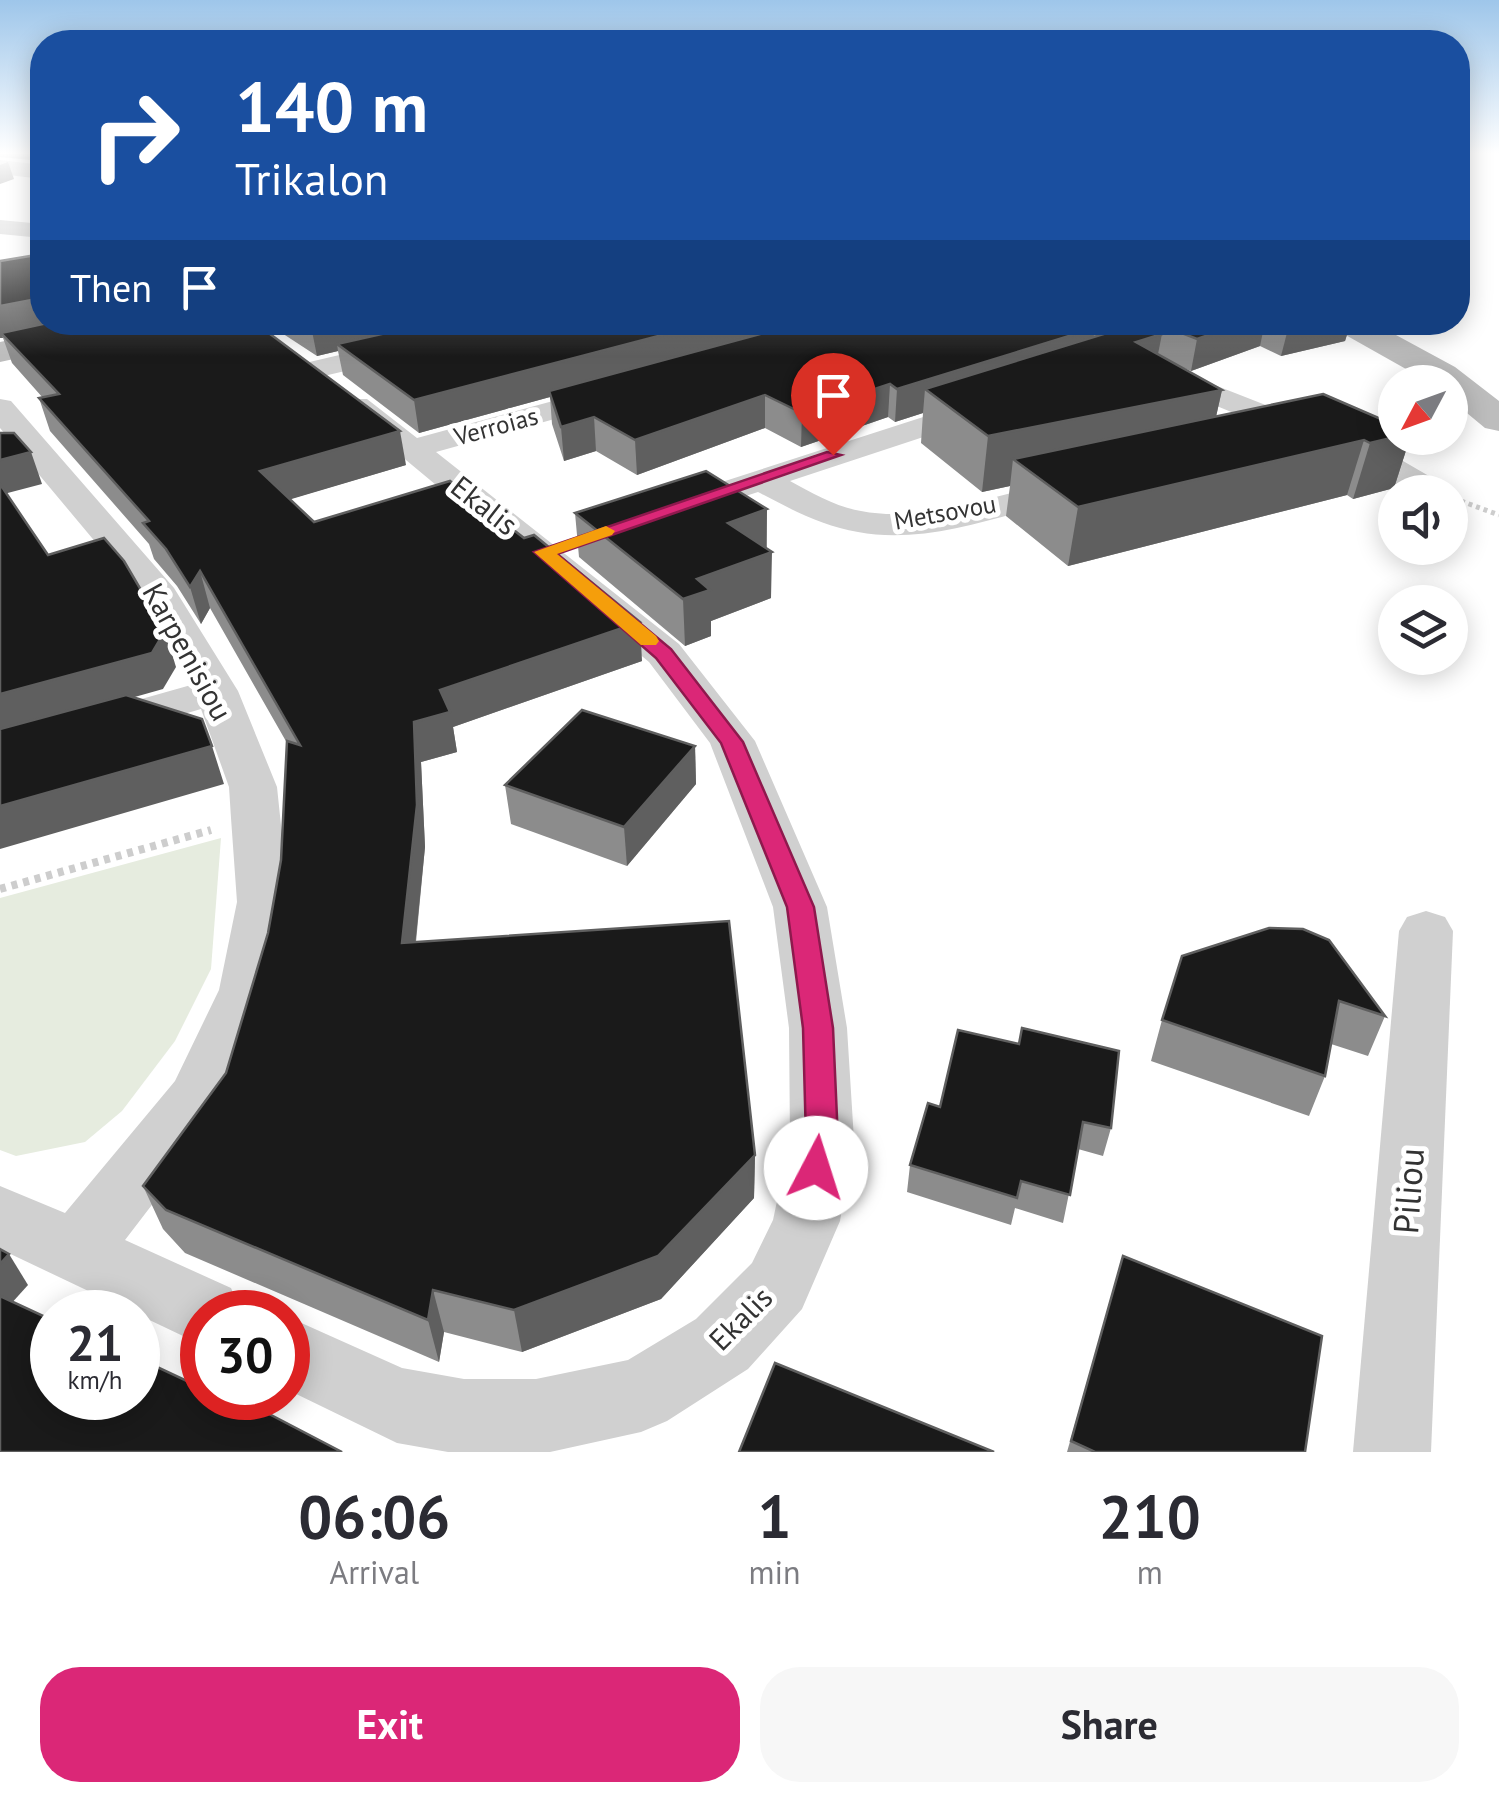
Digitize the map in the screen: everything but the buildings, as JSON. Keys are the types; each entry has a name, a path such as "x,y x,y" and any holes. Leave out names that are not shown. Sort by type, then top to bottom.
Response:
{"main road":[{"path":"0,352 79,335"},
{"path":"1374,335 1442,375 1499,420"},
{"path":"1416,335 1499,385"}],"street":[{"path":"0,227 30,231"},
{"path":"311,370 462,335"},
{"name":"Ekalis","path":"267,342 311,370 412,449 562,546 664,653 732,742 800,907 818,1028 822,1140 806,1221 776,1286 722,1344 641,1395 536,1418 464,1417 397,1405 310,1363"},
{"path":"1146,367 1380,461 1405,475"},
{"name":"Verroias","path":"412,449 636,387"},
{"path":"652,516 1017,396"},
{"name":"Karpenisiou","path":"7,426 155,588 216,692 252,787 256,818 263,902 247,990 198,1098 77,1250"},
{"path":"1255,446 1313,434"},
{"name":"Metsovou","path":"759,479 834,515 864,523 892,524 1100,481"},
{"path":"0,754 216,692"},
{"name":"Piliou","path":"1392,1452 1426,931"},
{"path":"0,1216 180,1300"}],"path":[{"path":"1468,504 1499,515"},
{"path":"0,888 256,818"}],"shaded area":[{"path":"221,838 211,969 175,1041 122,1111 85,1142 16,1156 0,1150 0,898"}],"slow traffic":[{"path":"606,531 544,552 649,641"}],"route":[{"path":"816,1168 822,1140 818,1028 800,907 732,742 664,653 544,552 833,455"}]}
